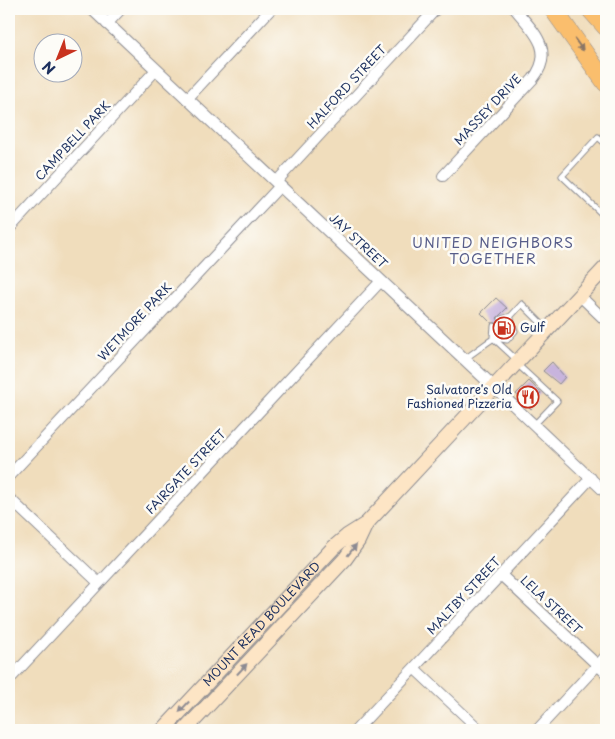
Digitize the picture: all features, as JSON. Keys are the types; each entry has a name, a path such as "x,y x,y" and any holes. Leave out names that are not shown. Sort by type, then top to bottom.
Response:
{"highway":[{"path":"553,9 606,83"},
{"path":"590,9 606,27"}],"main road":[{"name":"MOUNT READ BOULEVARD","path":"163,730 334,547 366,524 606,266"},
{"name":"MOUNT READ BOULEVARD","path":"185,730 345,558 358,541 366,524"}],"street":[{"name":"JAY STREET","path":"92,9 606,493"},
{"path":"107,24 121,9"},
{"path":"187,98 272,9"},
{"name":"HALFORD STREET","path":"278,184 436,9"},
{"name":"MASSEY DRIVE","path":"444,176 541,68 544,56 538,37 515,9"},
{"name":"CAMPBELL PARK","path":"9,229 156,70"},
{"name":"WETMORE PARK","path":"9,476 278,184"},
{"name":"FAIRGATE STREET","path":"9,680 381,281"},
{"path":"579,296 604,315"},
{"name":"MALTBY STREET","path":"356,730 591,478"},
{"path":"9,498 99,583"},
{"name":"LELA STREET","path":"501,575 606,673"},
{"path":"537,730 606,656"},
{"path":"414,668 480,730"}],"lane":[{"path":"606,144 598,137 562,176 603,215 606,214"},
{"path":"510,316 505,323 522,304 547,330"},
{"path":"493,338 507,340 515,331 510,316"},
{"path":"494,326 493,338 557,401 534,425"},
{"path":"464,359 486,346 501,333"}],"building":[{"path":"496,298 507,308 497,318 509,331 506,334 497,323 491,323 481,313"},
{"path":"552,362 565,377 559,384 543,371"},
{"name":"Salvatore's Old Fashioned Pizzeria","path":"529,381 541,393 535,399 538,402 531,409 516,394"}],"place":[{"name":"Gulf","path":"504,328"},
{"name":"Salvatore's Old Fashioned Pizzeria","path":"528,397"}],"district":[{"name":"UNITED NEIGHBORS TOGETHER","path":"493,252"}]}
